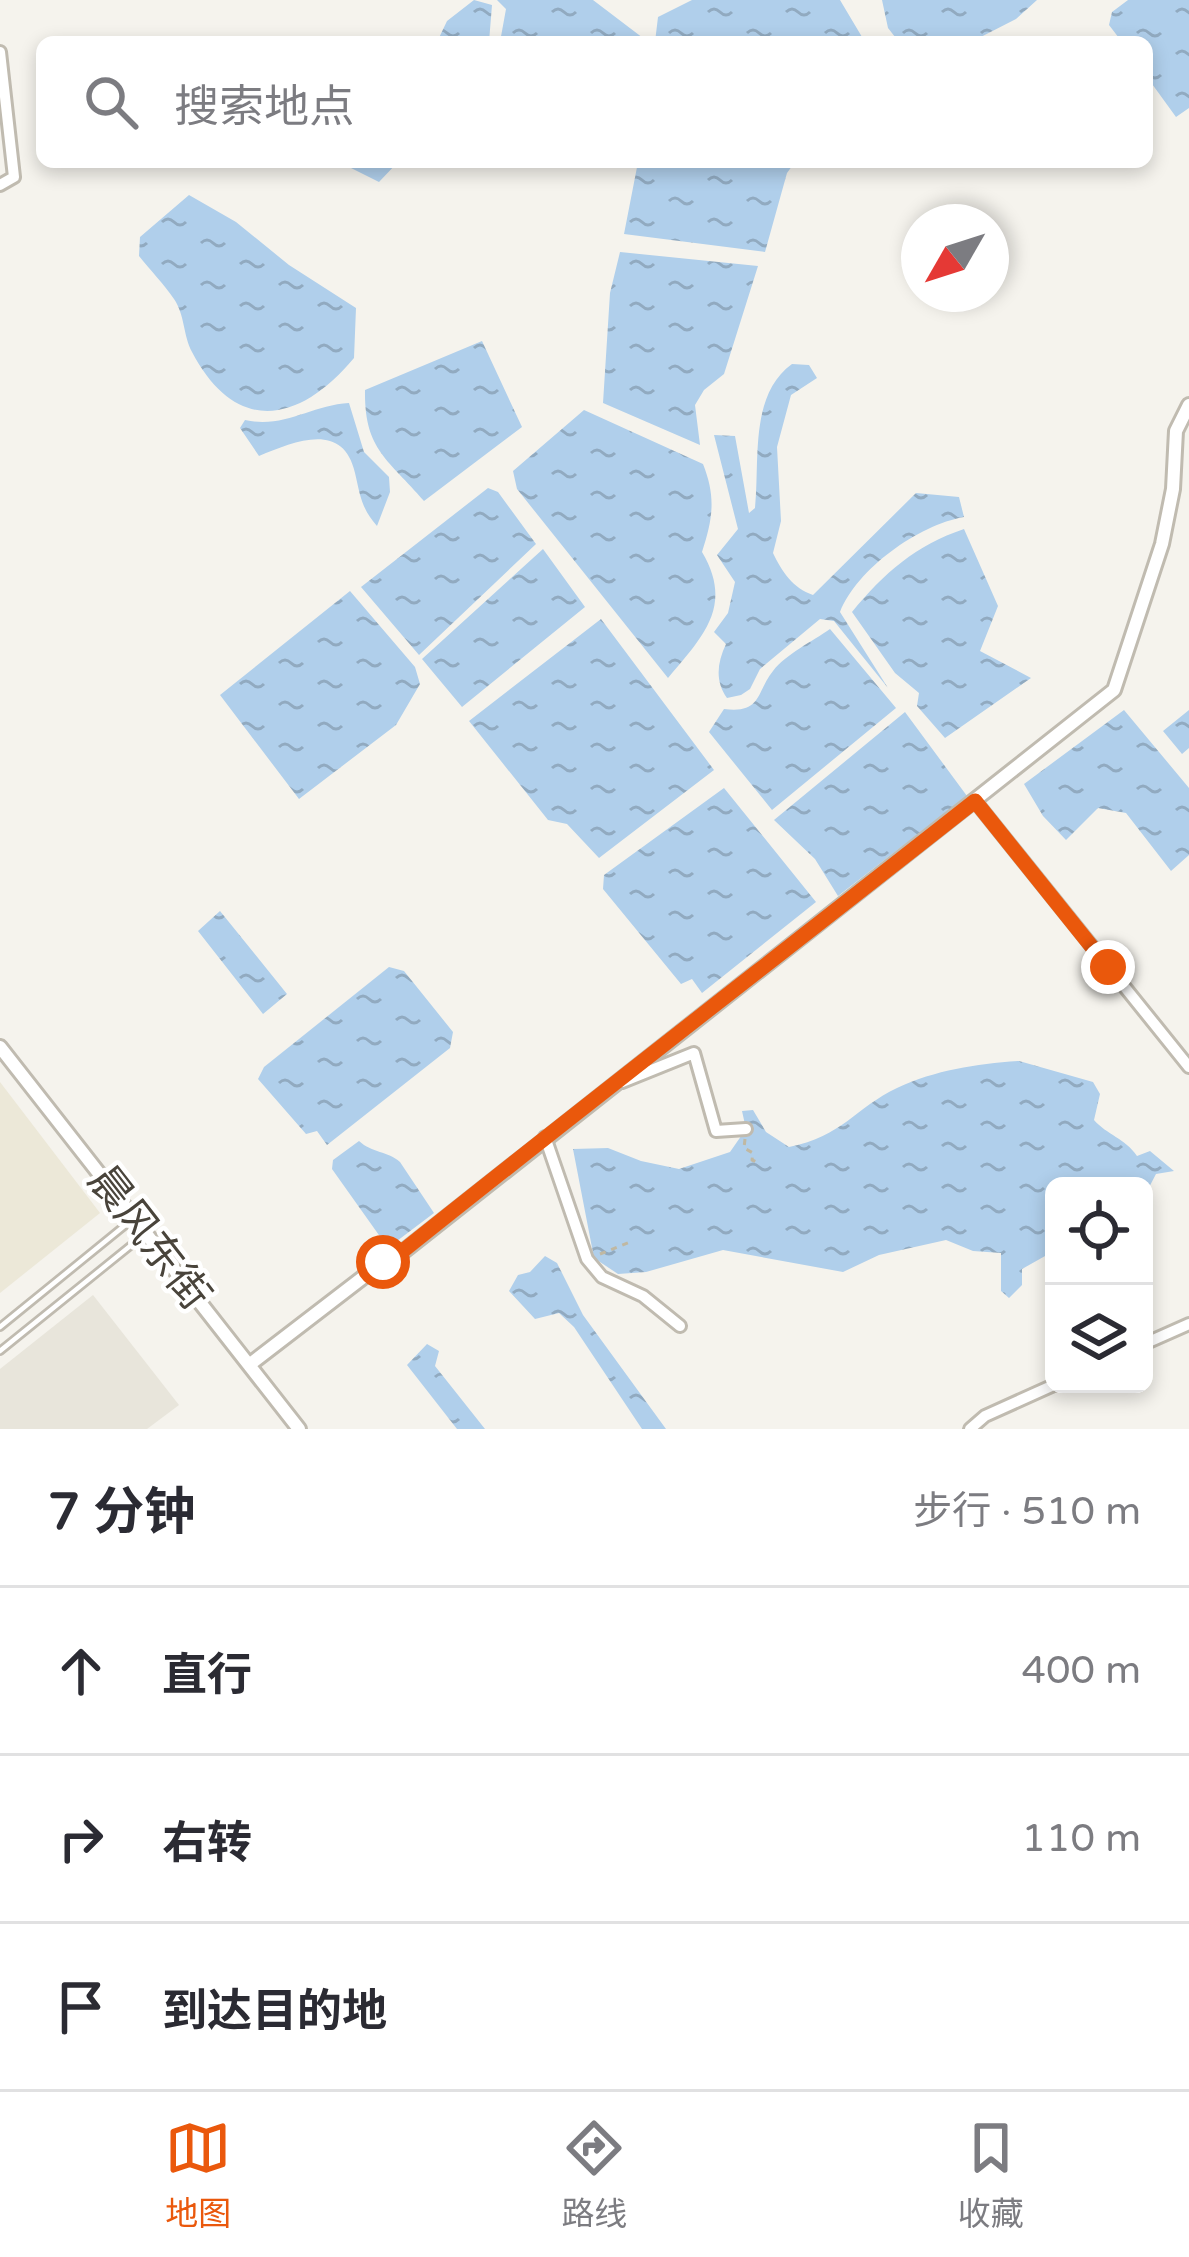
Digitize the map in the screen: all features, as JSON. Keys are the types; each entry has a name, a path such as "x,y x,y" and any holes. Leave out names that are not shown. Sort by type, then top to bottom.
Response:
{"street":[{"path":"0,52 14,177 0,185"},
{"path":"249,1365 619,1083 1114,690 1162,544 1173,489 1176,430 1189,405"},
{"path":"975,801 1189,1066"},
{"name":"晨风东街","path":"0,1047 298,1429"},
{"path":"619,1083 694,1053 716,1131 746,1129"},
{"path":"544,1137 587,1259 602,1277 643,1296 680,1326"},
{"path":"1153,1340 1189,1324"},
{"path":"970,1429 986,1416 1045,1389"}],"lane":[{"path":"0,1327 134,1218"},
{"path":"0,1351 146,1233"}],"path":[{"path":"746,1129 744,1148 759,1163"},
{"path":"587,1259 630,1242"}],"shaded area":[{"path":"0,1082 100,1213 0,1293"},
{"path":"93,1295 179,1405 147,1429 0,1429 0,1369"}],"water":[{"path":"474,0 492,5 489,36 440,36 447,21"},
{"path":"497,0 593,0 640,36 501,36 506,9"},
{"path":"692,0 840,0 861,36 656,36 658,17"},
{"path":"882,0 1037,0 1016,19 983,36 894,36"},
{"path":"1128,0 1189,0 1189,108 1176,117 1153,85 1153,36 1117,36 1109,25 1112,12"},
{"path":"351,168 392,168 379,182"},
{"path":"637,168 791,168 765,252 624,234"},
{"path":"189,195 236,222 289,265 356,308 354,358 312,396 291,407 248,408 228,398 209,379 192,352 178,305 139,256 140,237"},
{"path":"620,252 758,266 724,374 704,390 695,405 700,445 603,403 610,293"},
{"path":"482,341 522,427 424,501 374,440 365,390"},
{"path":"792,364 809,365 817,378 791,395 777,447 781,521 773,553 794,584 813,595 916,493 959,497 964,517 928,529 891,551 860,580 840,612 888,688 834,621 820,619 760,669 750,689 727,698 719,672 726,644 714,632 728,613 735,582 717,555 738,529 714,435 735,436 749,513 755,508 763,411 778,377"},
{"path":"349,403 364,452 389,477 390,492 377,526 364,507 349,456 340,446 316,439 259,456 240,428 245,420 285,419"},
{"path":"584,410 703,464 707,476 712,508 702,552 711,571 715,605 703,634 668,678 517,489 513,471"},
{"path":"488,488 498,492 536,544 419,655 361,587"},
{"path":"964,529 998,606 980,651 1031,678 945,738 917,706 919,693 895,673 852,612 902,562"},
{"path":"543,549 585,607 462,707 422,659"},
{"path":"350,591 415,667 420,684 396,725 299,799 220,695"},
{"path":"601,619 714,770 599,858 567,824 548,820 469,721"},
{"path":"830,629 896,708 772,810 709,732 724,709 752,705 778,665"},
{"path":"1124,710 1189,788 1189,855 1171,871 1126,813 1098,808 1066,840 1043,816 1024,784"},
{"path":"1189,710 1189,748 1182,754 1163,731"},
{"path":"905,712 967,796 838,896 815,859 774,820"},
{"path":"724,788 816,902 702,993 692,979 681,984 603,889 604,875"},
{"path":"220,911 287,994 263,1014 198,931"},
{"path":"389,967 404,971 453,1032 450,1048 327,1145 317,1131 306,1134 258,1079 264,1067"},
{"path":"1019,1061 1093,1082 1100,1094 1094,1120 1137,1156 1150,1151 1174,1171 1156,1174 1153,1180 1045,1177 1045,1256 1022,1269 1022,1285 1009,1298 1001,1291 1001,1253 973,1251 946,1240 879,1255 843,1272 723,1250 646,1272 618,1274 594,1258 573,1149 608,1148 679,1169 730,1152 746,1129 742,1111 753,1110 766,1132 789,1147 823,1136 912,1082"},
{"path":"359,1141 400,1162 434,1213 393,1244 381,1238 332,1169 333,1160"},
{"path":"545,1256 557,1263 583,1315 666,1429 642,1429 574,1327 559,1313 535,1319 509,1291 518,1275 530,1272"},
{"path":"427,1344 439,1351 435,1366 485,1429 457,1429 407,1365"}],"route":[{"path":"383,1262 619,1083 975,801 1108,967"}]}
